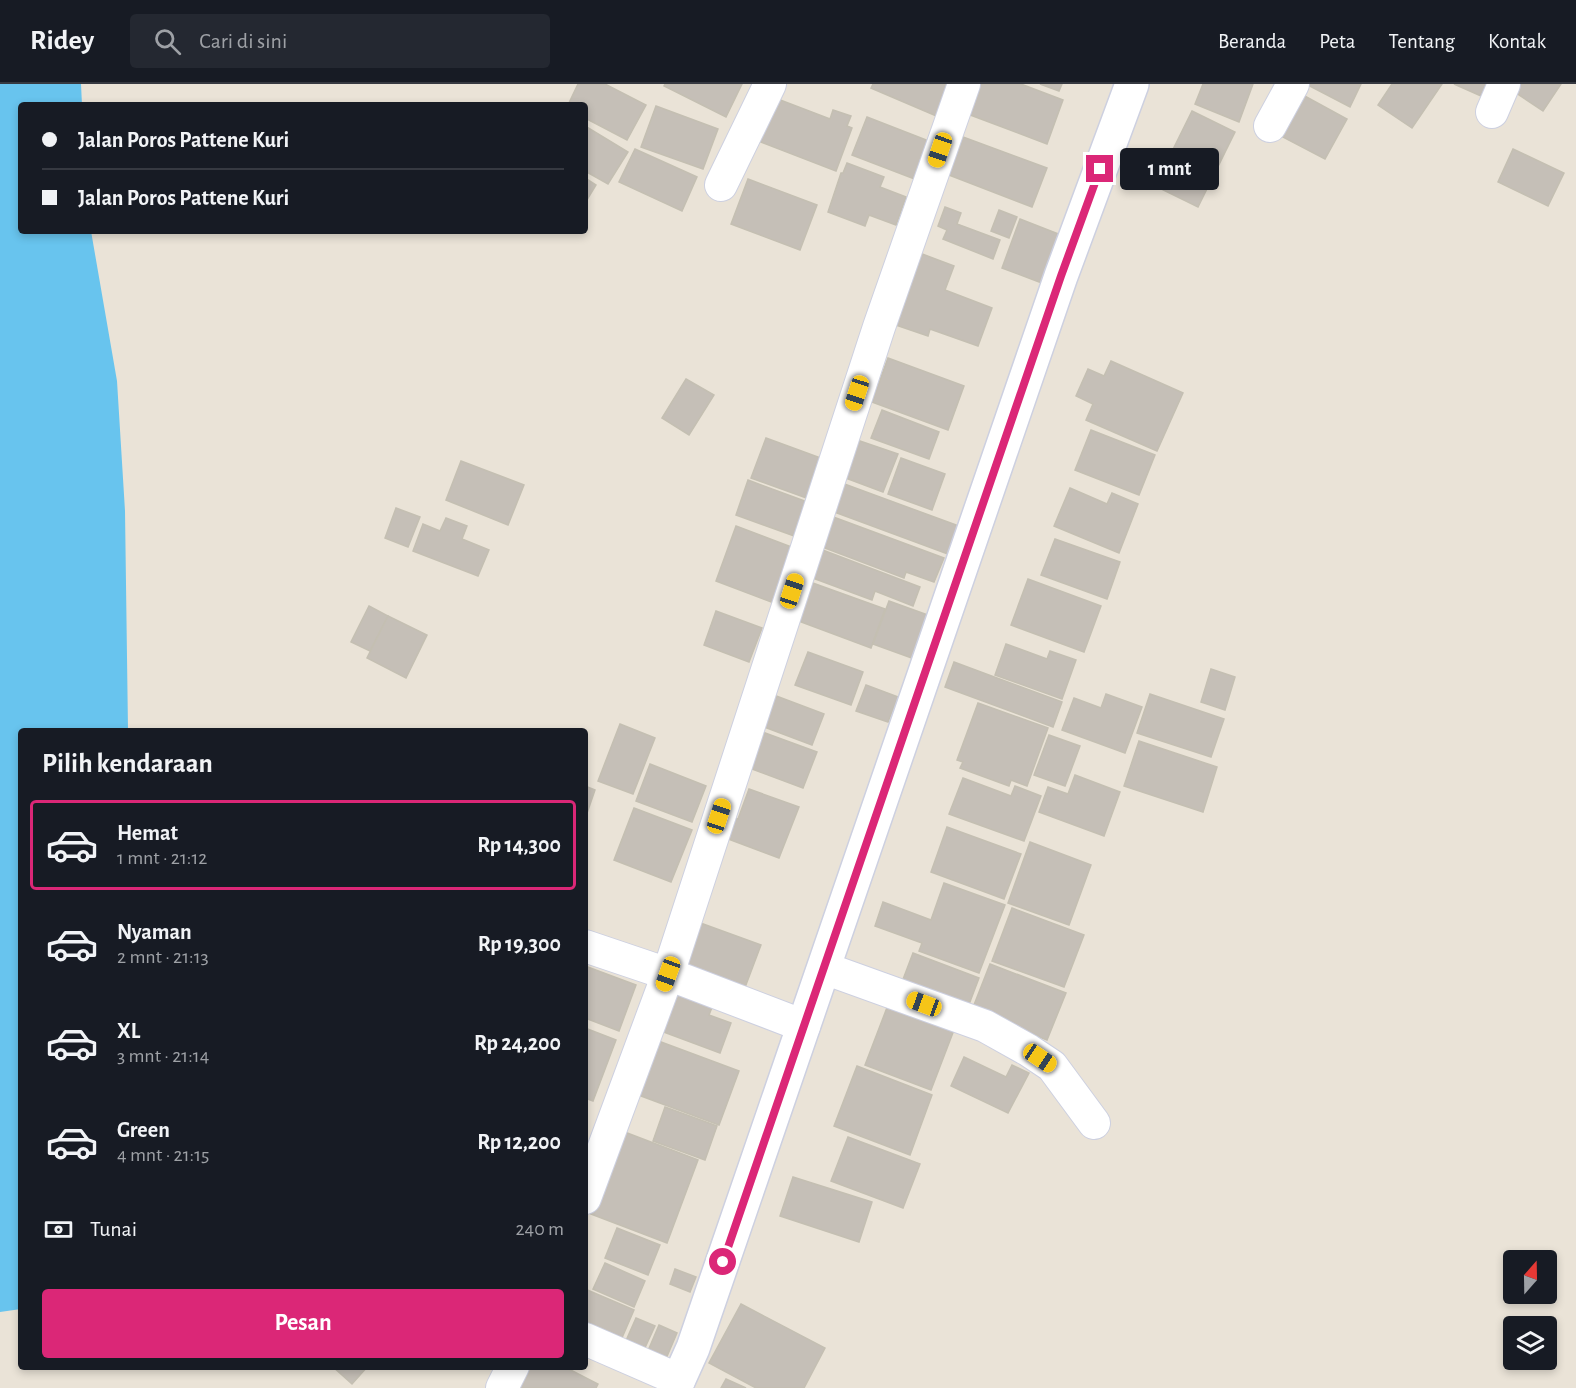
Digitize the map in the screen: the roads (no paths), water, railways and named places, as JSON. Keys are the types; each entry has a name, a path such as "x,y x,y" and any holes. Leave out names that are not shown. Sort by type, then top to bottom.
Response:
{"street":[{"path":"721,185 770,84"},
{"path":"588,1190 668,974 875,338 964,84"},
{"path":"588,1340 677,1384 693,1348 1061,276 1132,84"},
{"path":"1270,126 1293,84"},
{"path":"1492,112 1504,84"},
{"path":"588,947 668,974 804,1026"},
{"path":"824,968 985,1026 1028,1050 1052,1066 1094,1123"},
{"path":"502,1388 511,1370"}],"water":[{"path":"0,84 81,84 82,102 18,102 18,234 92,234 117,381 125,511 128,728 18,728 18,1309 0,1312"}]}
